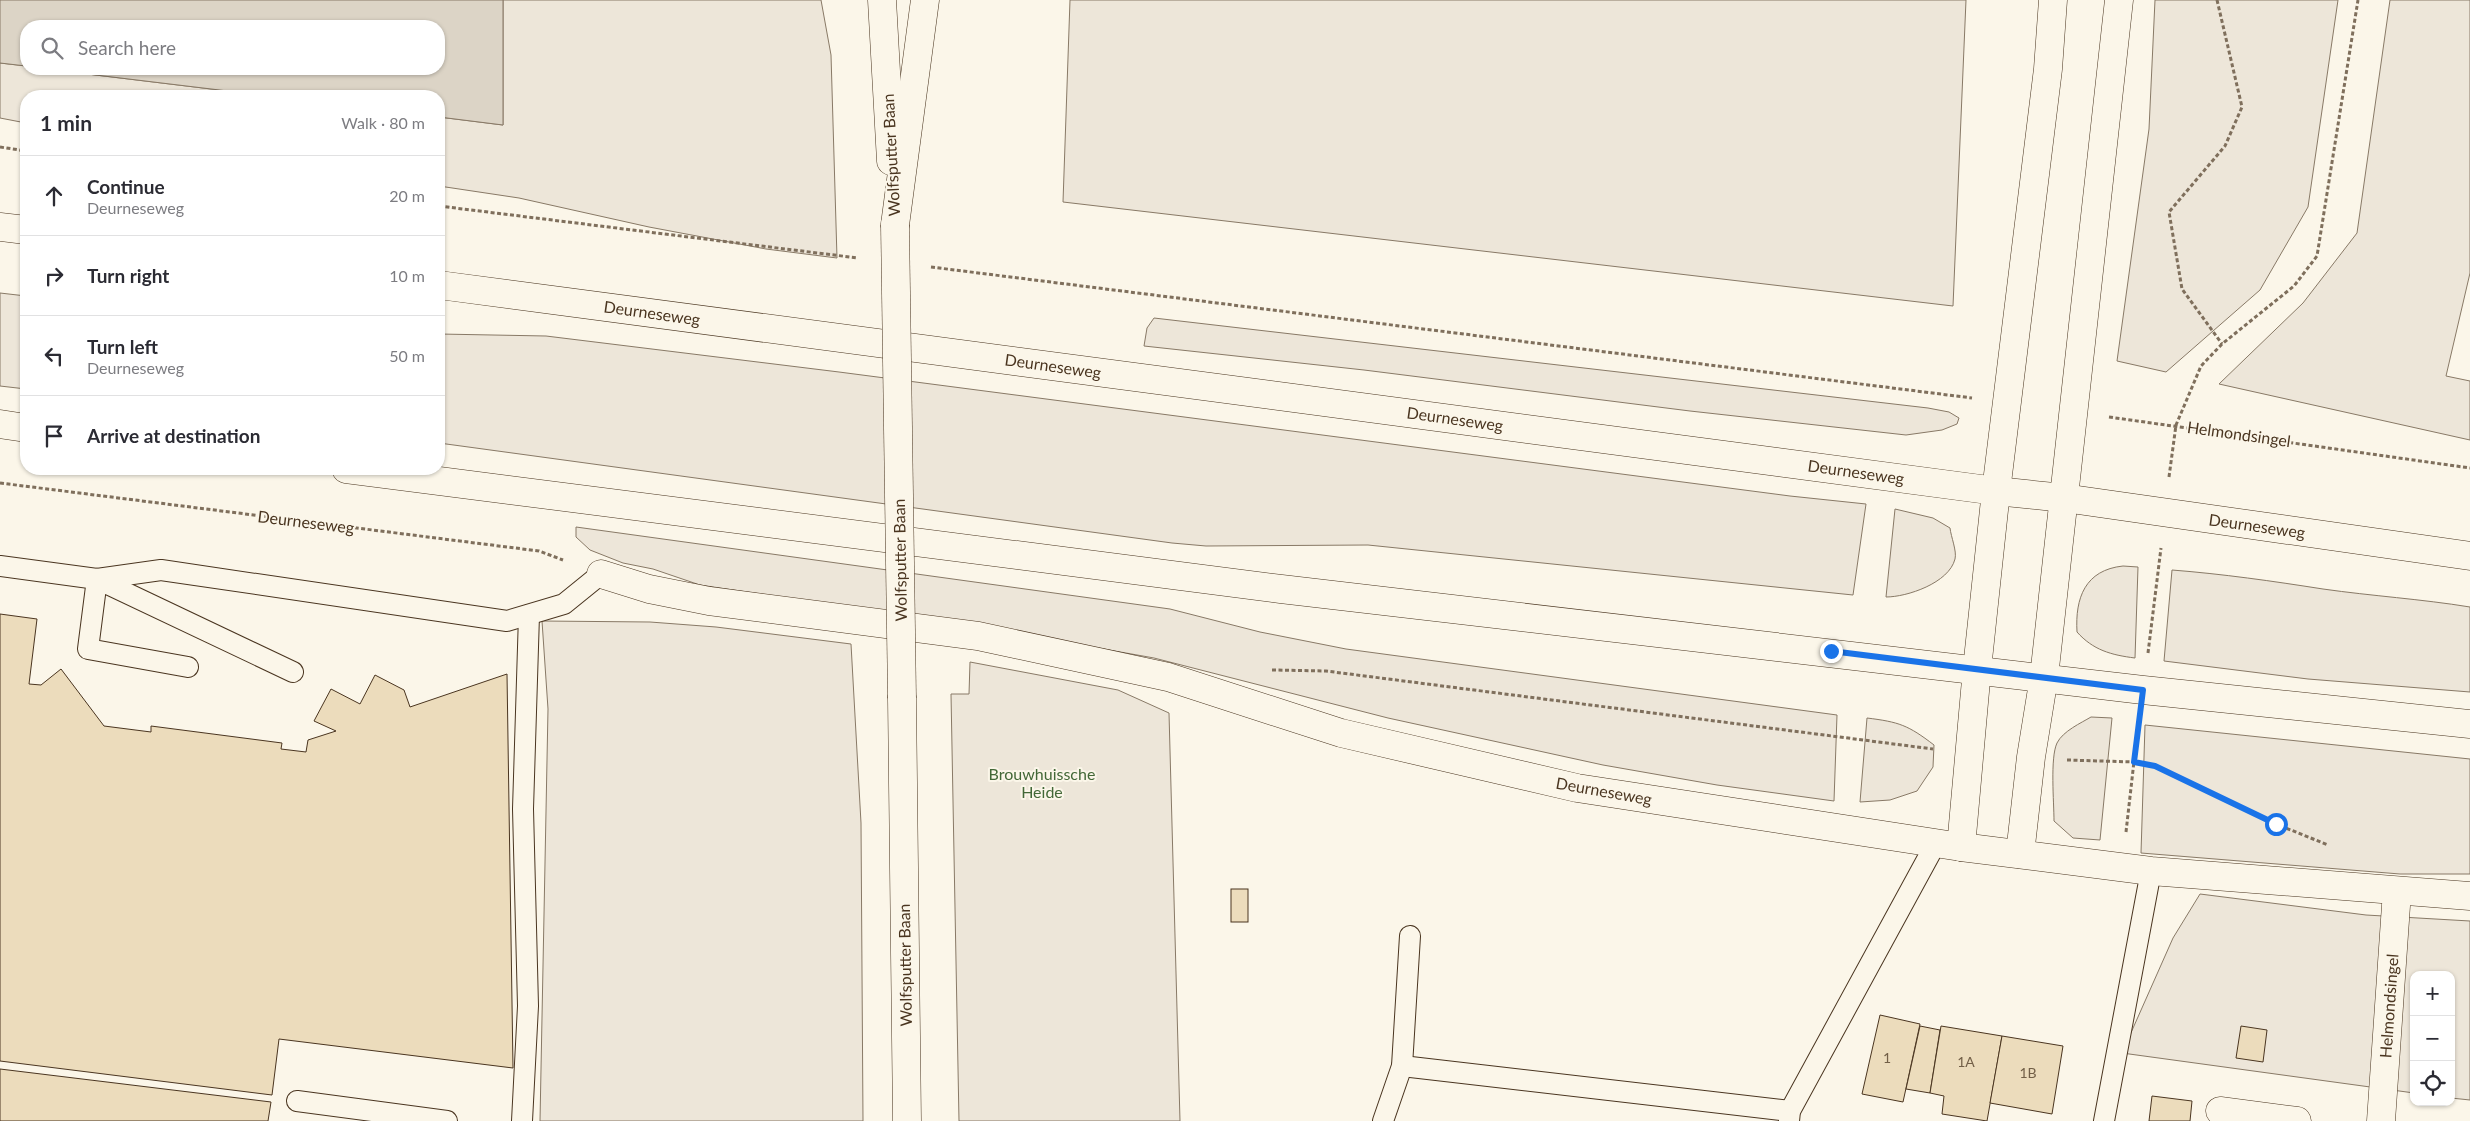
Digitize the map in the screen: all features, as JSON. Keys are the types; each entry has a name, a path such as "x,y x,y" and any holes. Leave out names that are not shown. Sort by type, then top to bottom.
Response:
{"main road":[{"name":"Wolfsputter Baan","path":"882,0 895,224 907,1121"},
{"path":"895,224 925,0"},
{"path":"1948,845 1970,753 1996,491 2048,69 2053,0"},
{"path":"2020,854 2031,757 2044,677 2119,0"},
{"path":"0,227 20,229"},
{"name":"Deurneseweg","path":"445,286 1996,491 2064,498 2470,556"},
{"path":"0,424 20,427"},
{"path":"393,475 1281,589 1977,669 2143,690 2470,724"},
{"name":"Deurneseweg","path":"601,574 649,589 709,601 978,636 1168,677 1341,733 1577,788 1948,845 2151,871 2397,892 2470,896"},
{"name":"Helmondsingel","path":"2382,1121 2397,892"},
{"path":"2220,1111 2297,1121"}],"lane":[{"path":"0,566 97,579 161,570 507,621 564,604 601,574"},
{"path":"97,579 88,649 188,666"},
{"path":"97,579 293,672"},
{"path":"522,1121 528,1006 523,809 529,615"},
{"path":"1402,1066 1790,1116 1948,845"},
{"path":"2104,1121 2151,871"},
{"path":"1383,1121 1402,1066 1410,936"},
{"path":"297,1101 447,1121"}],"path":[{"path":"2217,0 2242,107 2225,146 2169,212 2182,289 2222,344"},
{"path":"2121,866 2176,425 2201,366 2222,344 2294,286 2317,256 2358,0"},
{"path":"0,147 20,150"},
{"path":"445,207 863,259"},
{"path":"922,266 2008,403"},
{"name":"Helmondsingel","path":"2073,412 2176,425 2470,468"},
{"name":"Deurneseweg","path":"0,483 539,551 601,574"},
{"path":"1270,670 1326,671 1970,753"},
{"path":"2031,757 2134,762 2155,766 2276,824 2323,845 2331,846"}],"green space":[{"path":"503,0 821,0 831,55 837,258 766,249 649,227 519,198 445,187 445,118 503,125"},
{"path":"1070,0 1966,0 1953,306 1063,202"},
{"path":"2155,0 2338,0 2308,207 2260,290 2166,372 2117,361 2149,129"},
{"path":"2390,0 2470,0 2470,273 2446,376 2470,381 2470,440 2219,384 2303,303 2357,233"},
{"path":"0,63 20,65 20,75 96,75 219,90 20,90 20,122 0,118"},
{"path":"0,293 20,295 20,388 0,386"},
{"path":"1154,318 1928,408 1949,412 1959,418 1957,424 1942,430 1906,435 1690,411 1364,370 1144,346 1147,328"},
{"path":"445,334 546,336 839,372 1790,496 1866,504 1853,595 1368,545 1206,546 1172,543 445,444"},
{"path":"1895,509 1933,518 1950,528 1955,548 1955,559 1951,568 1936,582 1905,594 1886,597"},
{"path":"576,527 1170,609 1260,632 1346,649 1837,715 1834,801 1717,785 1603,765 1388,718 1154,658 969,625 700,585 653,569 623,563 590,550 576,537"},
{"path":"2123,566 2138,567 2135,658 2103,651 2089,643 2077,632 2078,608 2085,588 2100,573"},
{"path":"2172,570 2470,607 2470,692 2308,679 2164,661"},
{"path":"542,621 650,622 716,627 851,644 861,823 863,1121 540,1121 548,709"},
{"name":"Brouwhuissche Heide","path":"970,662 1118,690 1169,713 1180,1121 959,1121 951,694 969,694"},
{"path":"2091,717 2112,718 2100,840 2073,838 2054,821 2053,769 2057,743 2068,731"},
{"path":"1867,718 1903,726 1934,745 1933,767 1917,791 1890,800 1860,802"},
{"path":"2145,725 2470,759 2470,874 2400,874 2141,853"},
{"path":"2200,894 2366,915 2470,921 2470,1100 2455,1098 2455,971 2410,971 2410,1092 2122,1053 2173,938"}],"shaded area":[{"path":"0,0 503,0 503,125 445,118 445,90 219,90 96,75 445,75 445,20 20,20 20,65 0,63"}],"building":[{"path":"0,614 37,619 29,684 41,685 61,669 104,726 151,732 151,726 282,743 281,749 306,752 308,740 336,731 314,721 331,689 360,704 375,675 404,690 410,707 507,674 513,1068 279,1039 272,1095 0,1061"},
{"path":"1231,889 1248,889 1248,922 1231,922"},
{"path":"1880,1015 1920,1024 1903,1102 1862,1094"},
{"path":"1920,1026 1940,1030 1930,1093 1906,1089"},
{"path":"1941,1026 2002,1036 1987,1121 1942,1114 1944,1096 1930,1093"},
{"path":"2241,1026 2267,1030 2263,1062 2236,1058"},
{"path":"2002,1036 2063,1046 2052,1114 1990,1103"},
{"path":"0,1069 271,1102 268,1121 0,1121"},
{"path":"2152,1096 2192,1101 2190,1121 2149,1121"}],"route":[{"path":"1831,651 2143,690 2134,762 2155,766 2276,824"}]}
